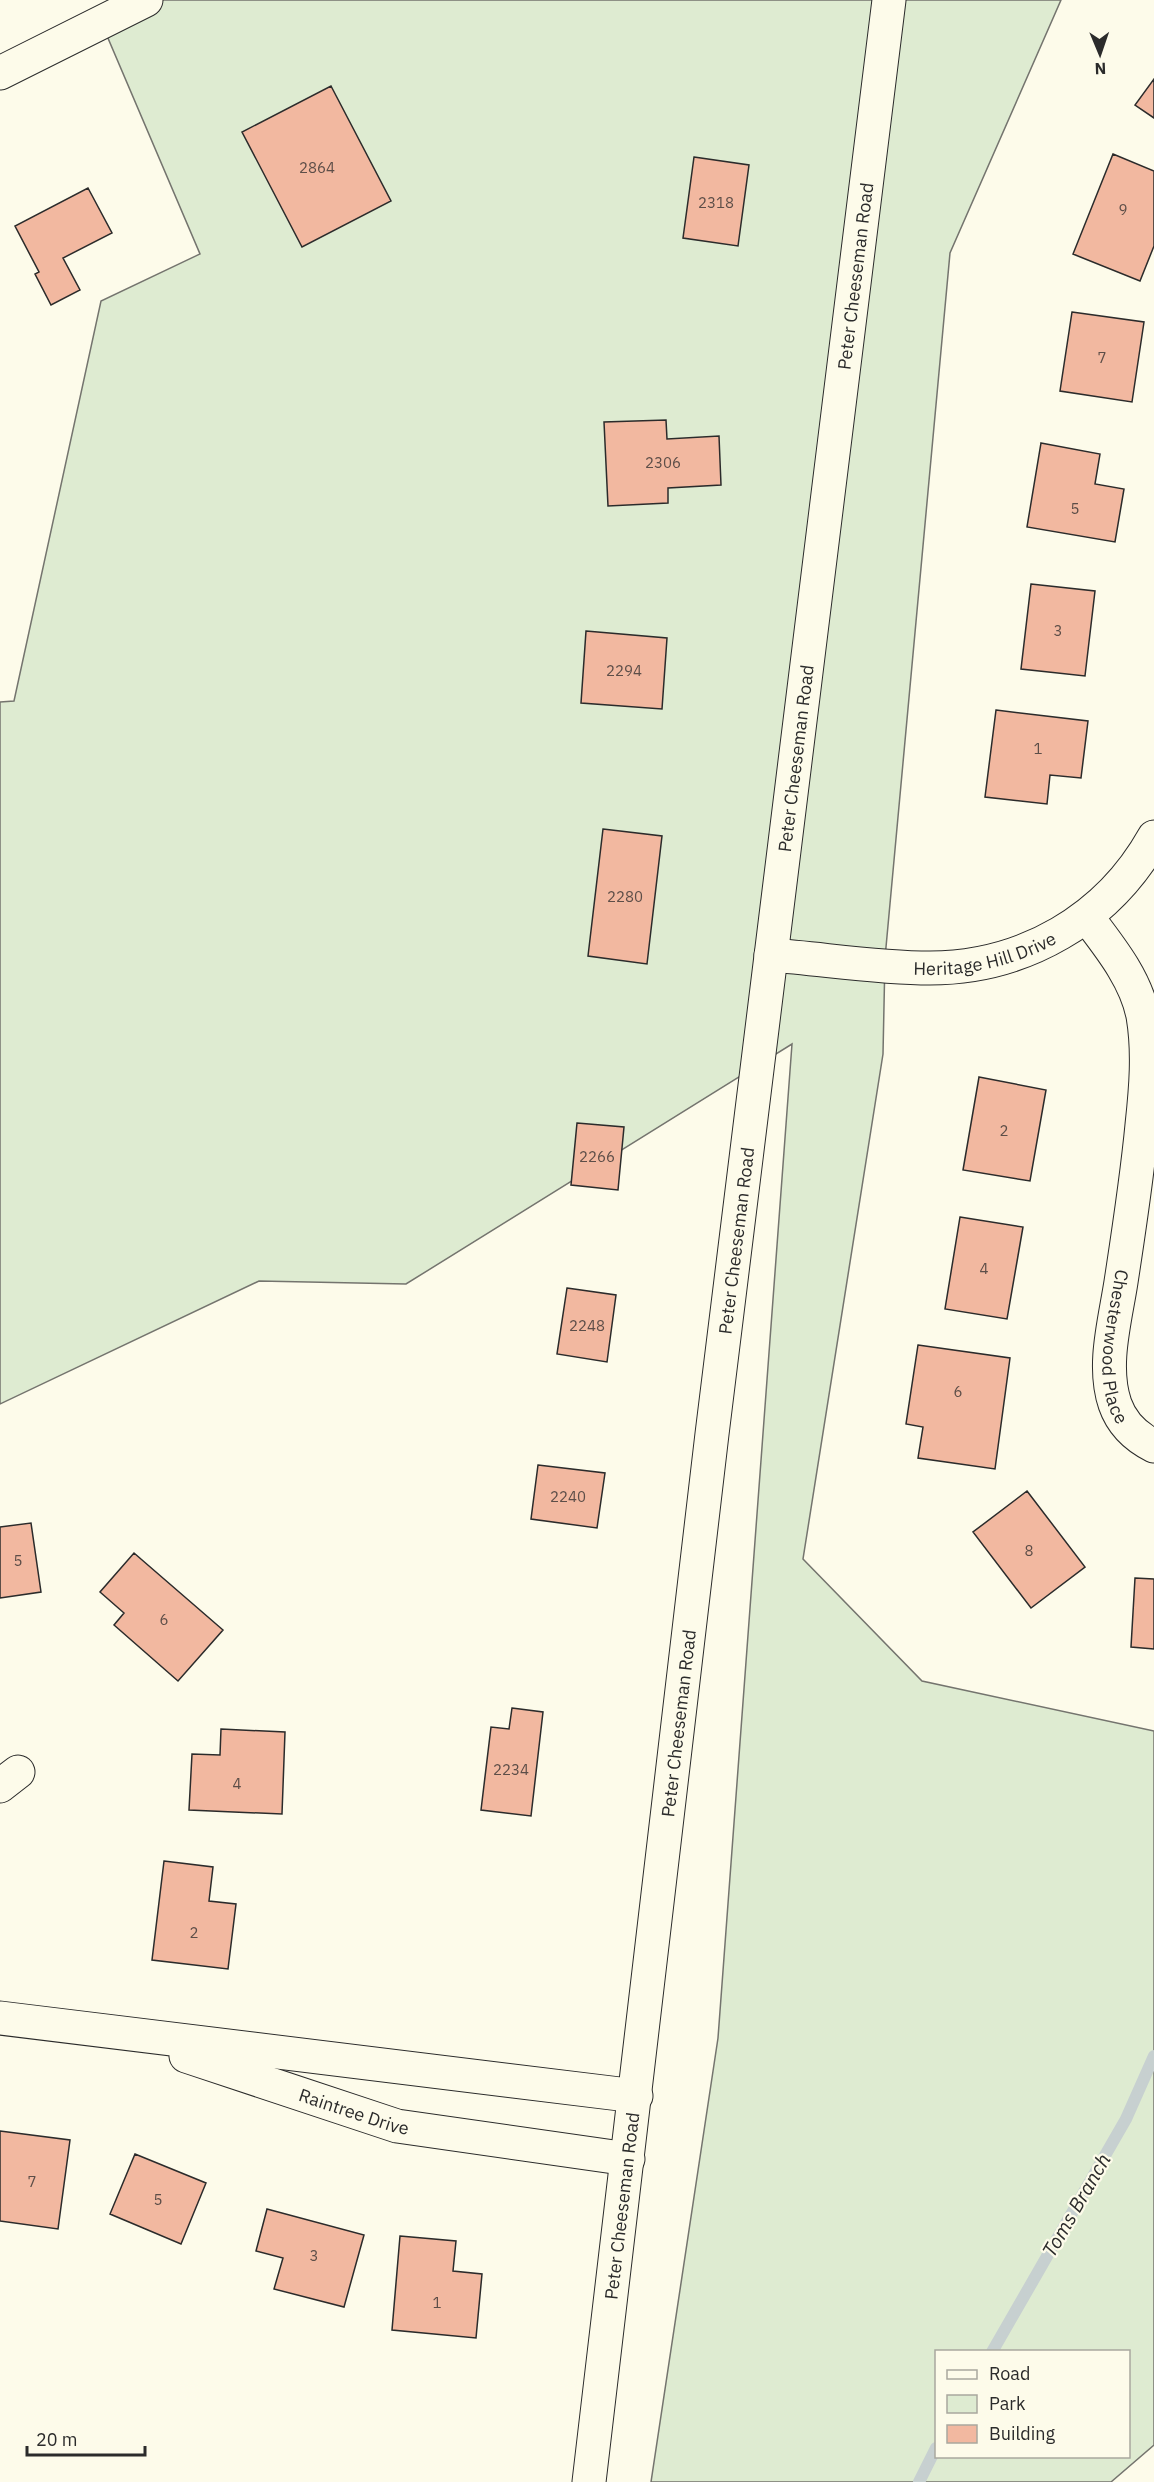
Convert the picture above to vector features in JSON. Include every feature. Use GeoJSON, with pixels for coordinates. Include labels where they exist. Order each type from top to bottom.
{"type":"FeatureCollection","features":[{"type":"Feature","properties":{"kind":"street"},"geometry":{"type":"LineString","coordinates":[[0,73],[146,0]]}},
{"type":"Feature","properties":{"kind":"street","name":"Peter Cheeseman Road"},"geometry":{"type":"LineString","coordinates":[[589,2482],[636,2096],[713,1422],[889,0]]}},
{"type":"Feature","properties":{"kind":"street","name":"Heritage Hill Drive"},"geometry":{"type":"LineString","coordinates":[[771,955],[908,967],[960,966],[988,962],[1037,946],[1063,934],[1087,917],[1125,880],[1154,837]]}},
{"type":"Feature","properties":{"kind":"street","name":"Chesterwood Place"},"geometry":{"type":"LineString","coordinates":[[1087,917],[1111,947],[1136,994],[1146,1035],[1142,1233],[1112,1341],[1111,1383],[1115,1404],[1124,1422],[1137,1437],[1154,1446]]}},
{"type":"Feature","properties":{"kind":"street","name":"Raintree Drive"},"geometry":{"type":"LineString","coordinates":[[0,2018],[636,2096]]}},
{"type":"Feature","properties":{"kind":"street","name":"Raintree Drive"},"geometry":{"type":"LineString","coordinates":[[89,2029],[218,2066],[272,2086],[397,2126],[628,2159]]}},
{"type":"Feature","properties":{"kind":"green space"},"geometry":{"type":"Polygon","coordinates":[[[116,0],[1061,0],[950,253],[885,958],[883,1054],[803,1559],[922,1681],[1154,1731],[1154,2445],[1111,2482],[651,2482],[718,2038],[792,1044],[406,1284],[259,1281],[0,1404],[0,702],[14,701],[101,301],[200,254],[96,10],[116,0]]]}},
{"type":"Feature","properties":{"kind":"building"},"geometry":{"type":"Polygon","coordinates":[[[1154,79],[1154,118],[1135,105],[1154,79]]]}},
{"type":"Feature","properties":{"kind":"building"},"geometry":{"type":"Polygon","coordinates":[[[331,86],[391,201],[302,247],[242,132],[331,86]]]}},
{"type":"Feature","properties":{"kind":"building"},"geometry":{"type":"Polygon","coordinates":[[[1113,154],[1154,171],[1154,246],[1140,281],[1073,254],[1113,154]]]}},
{"type":"Feature","properties":{"kind":"building"},"geometry":{"type":"Polygon","coordinates":[[[694,157],[749,165],[738,246],[683,238],[694,157]]]}},
{"type":"Feature","properties":{"kind":"building"},"geometry":{"type":"Polygon","coordinates":[[[88,188],[112,233],[63,258],[80,290],[51,305],[35,274],[39,272],[15,226],[88,188]]]}},
{"type":"Feature","properties":{"kind":"building"},"geometry":{"type":"Polygon","coordinates":[[[1072,312],[1144,322],[1132,402],[1060,391],[1072,312]]]}},
{"type":"Feature","properties":{"kind":"building"},"geometry":{"type":"Polygon","coordinates":[[[666,420],[667,439],[719,436],[721,485],[668,488],[668,503],[608,506],[604,422],[666,420]]]}},
{"type":"Feature","properties":{"kind":"building"},"geometry":{"type":"Polygon","coordinates":[[[1041,443],[1100,454],[1095,484],[1124,489],[1115,542],[1027,527],[1041,443]]]}},
{"type":"Feature","properties":{"kind":"building"},"geometry":{"type":"Polygon","coordinates":[[[1031,584],[1095,591],[1085,676],[1021,669],[1031,584]]]}},
{"type":"Feature","properties":{"kind":"building"},"geometry":{"type":"Polygon","coordinates":[[[586,631],[667,638],[662,709],[581,703],[586,631]]]}},
{"type":"Feature","properties":{"kind":"building"},"geometry":{"type":"Polygon","coordinates":[[[996,710],[1088,721],[1081,778],[1050,775],[1047,804],[985,797],[996,710]]]}},
{"type":"Feature","properties":{"kind":"building"},"geometry":{"type":"Polygon","coordinates":[[[603,829],[662,836],[647,964],[588,956],[603,829]]]}},
{"type":"Feature","properties":{"kind":"building"},"geometry":{"type":"Polygon","coordinates":[[[979,1077],[1046,1090],[1030,1181],[963,1170],[979,1077]]]}},
{"type":"Feature","properties":{"kind":"building"},"geometry":{"type":"Polygon","coordinates":[[[577,1123],[624,1127],[618,1190],[571,1185],[577,1123]]]}},
{"type":"Feature","properties":{"kind":"building"},"geometry":{"type":"Polygon","coordinates":[[[960,1217],[1023,1227],[1007,1319],[945,1309],[960,1217]]]}},
{"type":"Feature","properties":{"kind":"building"},"geometry":{"type":"Polygon","coordinates":[[[567,1288],[616,1295],[607,1362],[557,1354],[567,1288]]]}},
{"type":"Feature","properties":{"kind":"building"},"geometry":{"type":"Polygon","coordinates":[[[918,1345],[1010,1358],[995,1469],[918,1458],[923,1427],[906,1424],[918,1345]]]}},
{"type":"Feature","properties":{"kind":"building"},"geometry":{"type":"Polygon","coordinates":[[[538,1465],[605,1473],[597,1528],[531,1519],[538,1465]]]}},
{"type":"Feature","properties":{"kind":"building"},"geometry":{"type":"Polygon","coordinates":[[[1027,1491],[1085,1567],[1031,1608],[973,1532],[1027,1491]]]}},
{"type":"Feature","properties":{"kind":"building"},"geometry":{"type":"Polygon","coordinates":[[[31,1523],[41,1592],[0,1598],[0,1527],[31,1523]]]}},
{"type":"Feature","properties":{"kind":"building"},"geometry":{"type":"Polygon","coordinates":[[[134,1553],[223,1630],[178,1681],[114,1625],[124,1613],[100,1592],[134,1553]]]}},
{"type":"Feature","properties":{"kind":"building"},"geometry":{"type":"Polygon","coordinates":[[[1135,1578],[1154,1579],[1154,1649],[1131,1647],[1135,1578]]]}},
{"type":"Feature","properties":{"kind":"building"},"geometry":{"type":"Polygon","coordinates":[[[512,1708],[543,1712],[531,1816],[481,1810],[491,1727],[509,1729],[512,1708]]]}},
{"type":"Feature","properties":{"kind":"building"},"geometry":{"type":"Polygon","coordinates":[[[221,1729],[285,1732],[282,1814],[189,1810],[192,1754],[220,1755],[221,1729]]]}},
{"type":"Feature","properties":{"kind":"building"},"geometry":{"type":"Polygon","coordinates":[[[164,1861],[213,1867],[209,1901],[236,1904],[228,1969],[152,1960],[164,1861]]]}},
{"type":"Feature","properties":{"kind":"building"},"geometry":{"type":"Polygon","coordinates":[[[0,2131],[70,2140],[58,2229],[0,2221],[0,2131]]]}},
{"type":"Feature","properties":{"kind":"building"},"geometry":{"type":"Polygon","coordinates":[[[135,2154],[206,2183],[181,2244],[110,2214],[135,2154]]]}},
{"type":"Feature","properties":{"kind":"building"},"geometry":{"type":"Polygon","coordinates":[[[267,2209],[364,2235],[344,2307],[274,2289],[283,2258],[256,2251],[267,2209]]]}},
{"type":"Feature","properties":{"kind":"building"},"geometry":{"type":"Polygon","coordinates":[[[400,2236],[456,2241],[453,2271],[482,2274],[476,2338],[392,2330],[400,2236]]]}},
{"type":"Feature","properties":{"kind":"waterway","name":"Toms Branch"},"geometry":{"type":"LineString","coordinates":[[993,2350],[1126,2119],[1154,2056]]}},
{"type":"Feature","properties":{"kind":"waterway","name":"Toms Branch"},"geometry":{"type":"LineString","coordinates":[[919,2482],[935,2450]]}}]}
